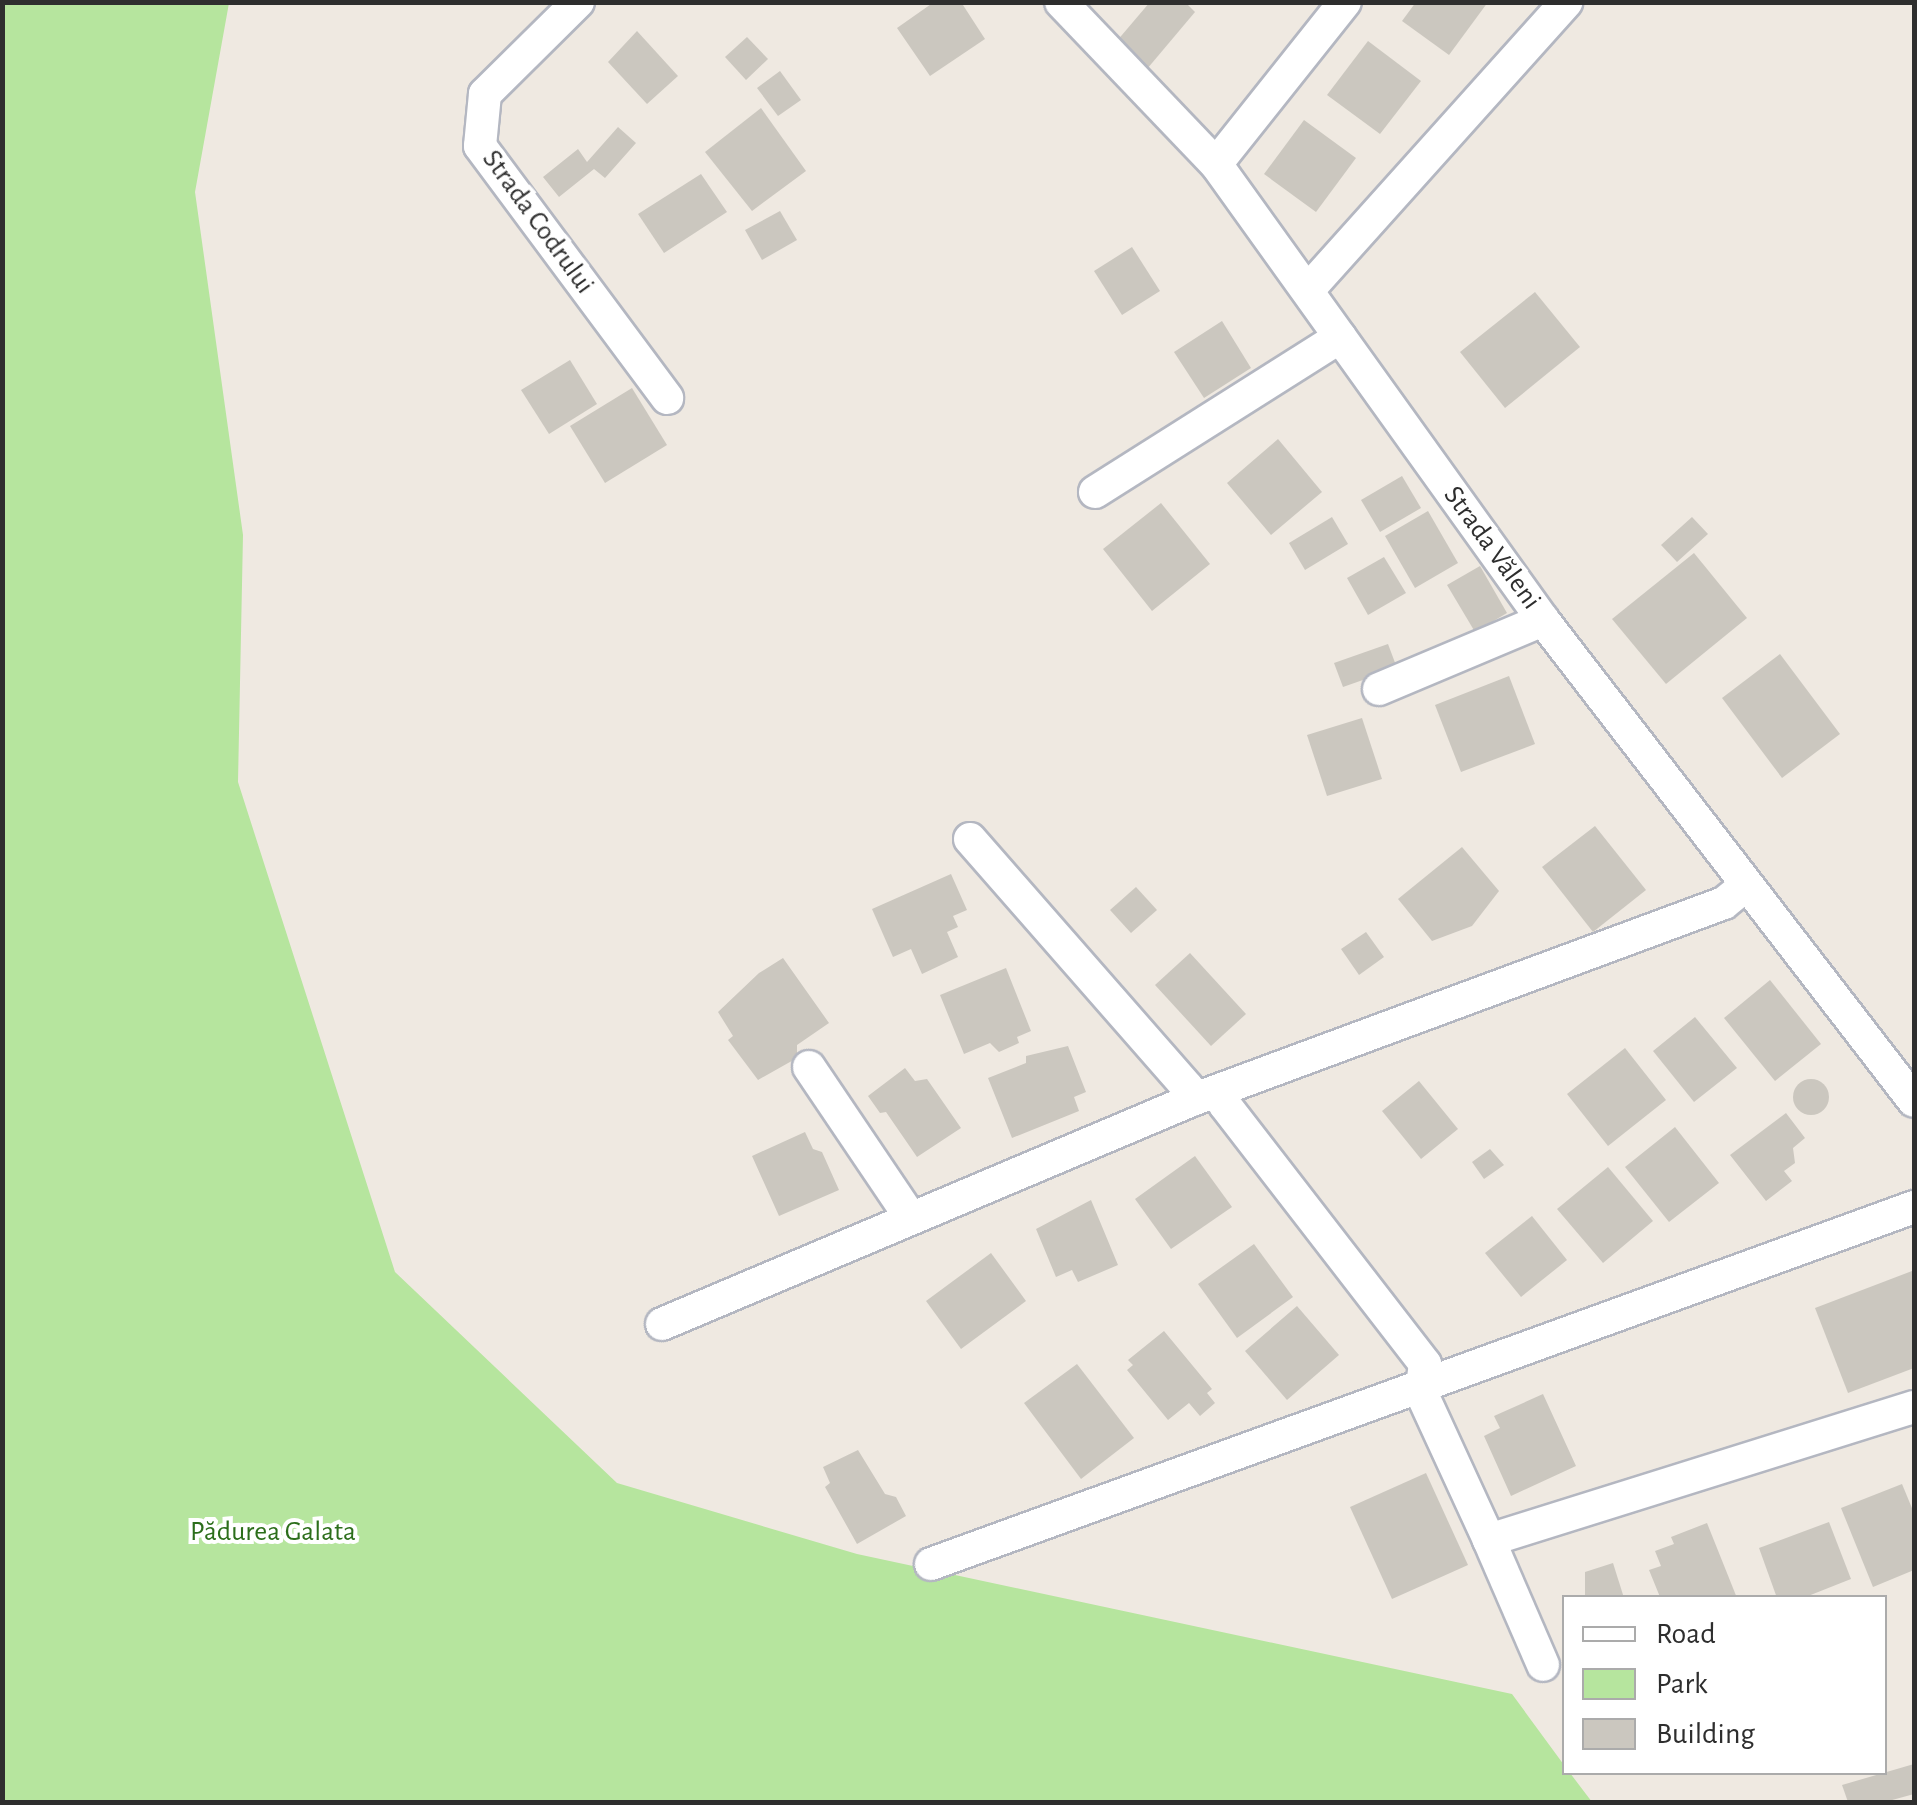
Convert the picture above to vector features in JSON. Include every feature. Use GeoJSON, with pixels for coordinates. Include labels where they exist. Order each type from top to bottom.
{"type":"FeatureCollection","features":[{"type":"Feature","properties":{"kind":"street","name":"Strada Codrului"},"geometry":{"type":"LineString","coordinates":[[578,2],[485,94],[480,146],[667,398]]}},
{"type":"Feature","properties":{"kind":"street","name":"Strada Văleni"},"geometry":{"type":"LineString","coordinates":[[1061,2],[1216,164],[1543,620],[1914,1101]]}},
{"type":"Feature","properties":{"kind":"street"},"geometry":{"type":"LineString","coordinates":[[1216,164],[1345,2]]}},
{"type":"Feature","properties":{"kind":"street"},"geometry":{"type":"LineString","coordinates":[[1308,290],[1566,2]]}},
{"type":"Feature","properties":{"kind":"street"},"geometry":{"type":"LineString","coordinates":[[1095,492],[1340,337]]}},
{"type":"Feature","properties":{"kind":"street"},"geometry":{"type":"LineString","coordinates":[[1379,689],[1543,620]]}},
{"type":"Feature","properties":{"kind":"street"},"geometry":{"type":"LineString","coordinates":[[970,839],[1187,1087],[1225,1105],[1425,1364],[1422,1392],[1543,1665]]}},
{"type":"Feature","properties":{"kind":"street"},"geometry":{"type":"LineString","coordinates":[[662,1324],[1206,1095],[1724,903],[1746,886]]}},
{"type":"Feature","properties":{"kind":"street"},"geometry":{"type":"LineString","coordinates":[[808,1067],[911,1218]]}},
{"type":"Feature","properties":{"kind":"street"},"geometry":{"type":"LineString","coordinates":[[931,1564],[1914,1207]]}},
{"type":"Feature","properties":{"kind":"street"},"geometry":{"type":"LineString","coordinates":[[1489,1540],[1914,1407]]}},
{"type":"Feature","properties":{"kind":"green space","name":"Pădurea Galata"},"geometry":{"type":"Polygon","coordinates":[[[3,3],[229,3],[195,192],[243,535],[238,782],[395,1272],[617,1483],[857,1554],[1512,1694],[1562,1762],[1562,1775],[1572,1775],[1592,1802],[3,1802],[3,3]]]}},
{"type":"Feature","properties":{"kind":"building"},"geometry":{"type":"Polygon","coordinates":[[[934,2],[961,2],[985,39],[930,76],[897,28],[934,2]]]}},
{"type":"Feature","properties":{"kind":"building"},"geometry":{"type":"Polygon","coordinates":[[[1150,2],[1185,2],[1195,12],[1147,69],[1116,42],[1150,2]]]}},
{"type":"Feature","properties":{"kind":"building"},"geometry":{"type":"Polygon","coordinates":[[[1416,2],[1488,2],[1449,55],[1402,21],[1416,2]]]}},
{"type":"Feature","properties":{"kind":"building"},"geometry":{"type":"Polygon","coordinates":[[[637,31],[678,76],[647,104],[608,62],[637,31]]]}},
{"type":"Feature","properties":{"kind":"building"},"geometry":{"type":"Polygon","coordinates":[[[747,37],[768,59],[746,80],[725,57],[747,37]]]}},
{"type":"Feature","properties":{"kind":"building"},"geometry":{"type":"Polygon","coordinates":[[[1368,41],[1421,81],[1380,134],[1327,95],[1368,41]]]}},
{"type":"Feature","properties":{"kind":"building"},"geometry":{"type":"Polygon","coordinates":[[[780,71],[801,100],[778,116],[757,88],[780,71]]]}},
{"type":"Feature","properties":{"kind":"building"},"geometry":{"type":"Polygon","coordinates":[[[761,108],[806,171],[752,211],[705,152],[761,108]]]}},
{"type":"Feature","properties":{"kind":"building"},"geometry":{"type":"Polygon","coordinates":[[[1304,120],[1356,158],[1316,212],[1264,174],[1304,120]]]}},
{"type":"Feature","properties":{"kind":"building"},"geometry":{"type":"Polygon","coordinates":[[[618,127],[636,143],[605,178],[594,169],[559,197],[543,177],[578,149],[587,162],[618,127]]]}},
{"type":"Feature","properties":{"kind":"building"},"geometry":{"type":"Polygon","coordinates":[[[701,174],[727,212],[664,253],[638,214],[701,174]]]}},
{"type":"Feature","properties":{"kind":"building"},"geometry":{"type":"Polygon","coordinates":[[[780,211],[797,240],[762,260],[745,230],[780,211]]]}},
{"type":"Feature","properties":{"kind":"building"},"geometry":{"type":"Polygon","coordinates":[[[1132,247],[1160,291],[1122,315],[1094,271],[1132,247]]]}},
{"type":"Feature","properties":{"kind":"building"},"geometry":{"type":"Polygon","coordinates":[[[1535,292],[1580,347],[1505,408],[1460,352],[1535,292]]]}},
{"type":"Feature","properties":{"kind":"building"},"geometry":{"type":"Polygon","coordinates":[[[1222,321],[1251,368],[1204,398],[1174,352],[1222,321]]]}},
{"type":"Feature","properties":{"kind":"building"},"geometry":{"type":"Polygon","coordinates":[[[570,360],[597,404],[549,434],[521,390],[570,360]]]}},
{"type":"Feature","properties":{"kind":"building"},"geometry":{"type":"Polygon","coordinates":[[[632,388],[667,445],[605,483],[570,426],[632,388]]]}},
{"type":"Feature","properties":{"kind":"building"},"geometry":{"type":"Polygon","coordinates":[[[1278,439],[1322,492],[1271,535],[1227,483],[1278,439]]]}},
{"type":"Feature","properties":{"kind":"building"},"geometry":{"type":"Polygon","coordinates":[[[1402,476],[1421,508],[1380,532],[1361,500],[1402,476]]]}},
{"type":"Feature","properties":{"kind":"building"},"geometry":{"type":"Polygon","coordinates":[[[1161,503],[1210,564],[1152,611],[1103,549],[1161,503]]]}},
{"type":"Feature","properties":{"kind":"building"},"geometry":{"type":"Polygon","coordinates":[[[1428,511],[1458,563],[1415,588],[1385,536],[1428,511]]]}},
{"type":"Feature","properties":{"kind":"building"},"geometry":{"type":"Polygon","coordinates":[[[1332,517],[1348,544],[1305,570],[1289,543],[1332,517]]]}},
{"type":"Feature","properties":{"kind":"building"},"geometry":{"type":"Polygon","coordinates":[[[1692,517],[1708,534],[1677,562],[1661,545],[1692,517]]]}},
{"type":"Feature","properties":{"kind":"building"},"geometry":{"type":"Polygon","coordinates":[[[1694,553],[1747,618],[1666,684],[1612,619],[1694,553]]]}},
{"type":"Feature","properties":{"kind":"building"},"geometry":{"type":"Polygon","coordinates":[[[1384,557],[1406,593],[1368,615],[1347,578],[1384,557]]]}},
{"type":"Feature","properties":{"kind":"building"},"geometry":{"type":"Polygon","coordinates":[[[1480,566],[1507,613],[1475,632],[1447,585],[1480,566]]]}},
{"type":"Feature","properties":{"kind":"building"},"geometry":{"type":"Polygon","coordinates":[[[1388,644],[1397,668],[1343,687],[1334,663],[1388,644]]]}},
{"type":"Feature","properties":{"kind":"building"},"geometry":{"type":"Polygon","coordinates":[[[1780,654],[1840,734],[1782,778],[1722,698],[1780,654]]]}},
{"type":"Feature","properties":{"kind":"building"},"geometry":{"type":"Polygon","coordinates":[[[1509,676],[1535,744],[1461,772],[1435,705],[1509,676]]]}},
{"type":"Feature","properties":{"kind":"building"},"geometry":{"type":"Polygon","coordinates":[[[1362,718],[1382,779],[1327,796],[1307,735],[1362,718]]]}},
{"type":"Feature","properties":{"kind":"building"},"geometry":{"type":"Polygon","coordinates":[[[1595,826],[1646,890],[1593,932],[1542,867],[1595,826]]]}},
{"type":"Feature","properties":{"kind":"building"},"geometry":{"type":"Polygon","coordinates":[[[1462,847],[1499,891],[1472,926],[1432,941],[1398,899],[1462,847]]]}},
{"type":"Feature","properties":{"kind":"building"},"geometry":{"type":"Polygon","coordinates":[[[951,874],[967,910],[953,916],[958,927],[947,932],[958,957],[922,974],[911,949],[893,957],[872,909],[951,874]]]}},
{"type":"Feature","properties":{"kind":"building"},"geometry":{"type":"Polygon","coordinates":[[[1136,887],[1157,910],[1131,933],[1110,910],[1136,887]]]}},
{"type":"Feature","properties":{"kind":"building"},"geometry":{"type":"Polygon","coordinates":[[[1366,932],[1384,957],[1359,975],[1341,949],[1366,932]]]}},
{"type":"Feature","properties":{"kind":"building"},"geometry":{"type":"Polygon","coordinates":[[[1190,953],[1246,1014],[1211,1046],[1155,985],[1190,953]]]}},
{"type":"Feature","properties":{"kind":"building"},"geometry":{"type":"Polygon","coordinates":[[[783,958],[829,1023],[797,1045],[797,1058],[758,1080],[728,1040],[733,1036],[718,1012],[759,973],[783,958]]]}},
{"type":"Feature","properties":{"kind":"building"},"geometry":{"type":"Polygon","coordinates":[[[1006,968],[1031,1031],[1017,1037],[1019,1043],[999,1052],[990,1043],[964,1054],[940,995],[1006,968]]]}},
{"type":"Feature","properties":{"kind":"building"},"geometry":{"type":"Polygon","coordinates":[[[1770,980],[1821,1044],[1775,1081],[1724,1018],[1770,980]]]}},
{"type":"Feature","properties":{"kind":"building"},"geometry":{"type":"Polygon","coordinates":[[[1695,1017],[1737,1068],[1694,1102],[1653,1051],[1695,1017]]]}},
{"type":"Feature","properties":{"kind":"building"},"geometry":{"type":"Polygon","coordinates":[[[1068,1046],[1086,1092],[1074,1097],[1079,1111],[1012,1138],[988,1078],[1026,1063],[1026,1056],[1068,1046]]]}},
{"type":"Feature","properties":{"kind":"building"},"geometry":{"type":"Polygon","coordinates":[[[1625,1048],[1666,1100],[1608,1146],[1567,1094],[1625,1048]]]}},
{"type":"Feature","properties":{"kind":"building"},"geometry":{"type":"Polygon","coordinates":[[[905,1068],[915,1081],[927,1079],[961,1128],[917,1157],[886,1112],[880,1113],[868,1096],[905,1068]]]}},
{"type":"Feature","properties":{"kind":"building"},"geometry":{"type":"Polygon","coordinates":[[[1811,1079],[1824,1084],[1829,1097],[1824,1110],[1811,1115],[1798,1110],[1793,1097],[1798,1084],[1811,1079]]]}},
{"type":"Feature","properties":{"kind":"building"},"geometry":{"type":"Polygon","coordinates":[[[1419,1081],[1458,1129],[1421,1159],[1382,1111],[1419,1081]]]}},
{"type":"Feature","properties":{"kind":"building"},"geometry":{"type":"Polygon","coordinates":[[[1786,1113],[1805,1138],[1793,1148],[1795,1163],[1784,1171],[1792,1181],[1766,1201],[1730,1155],[1786,1113]]]}},
{"type":"Feature","properties":{"kind":"building"},"geometry":{"type":"Polygon","coordinates":[[[1675,1127],[1719,1183],[1669,1222],[1625,1167],[1675,1127]]]}},
{"type":"Feature","properties":{"kind":"building"},"geometry":{"type":"Polygon","coordinates":[[[805,1132],[813,1149],[822,1152],[839,1190],[779,1216],[752,1156],[805,1132]]]}},
{"type":"Feature","properties":{"kind":"building"},"geometry":{"type":"Polygon","coordinates":[[[1490,1149],[1504,1165],[1484,1179],[1472,1162],[1490,1149]]]}},
{"type":"Feature","properties":{"kind":"building"},"geometry":{"type":"Polygon","coordinates":[[[1195,1156],[1232,1207],[1171,1249],[1135,1199],[1195,1156]]]}},
{"type":"Feature","properties":{"kind":"building"},"geometry":{"type":"Polygon","coordinates":[[[1608,1167],[1653,1221],[1603,1263],[1557,1209],[1608,1167]]]}},
{"type":"Feature","properties":{"kind":"building"},"geometry":{"type":"Polygon","coordinates":[[[1091,1200],[1118,1265],[1078,1282],[1072,1270],[1056,1277],[1036,1229],[1091,1200]]]}},
{"type":"Feature","properties":{"kind":"building"},"geometry":{"type":"Polygon","coordinates":[[[1532,1216],[1567,1260],[1521,1297],[1485,1253],[1532,1216]]]}},
{"type":"Feature","properties":{"kind":"building"},"geometry":{"type":"Polygon","coordinates":[[[1254,1244],[1293,1297],[1237,1338],[1198,1284],[1254,1244]]]}},
{"type":"Feature","properties":{"kind":"building"},"geometry":{"type":"Polygon","coordinates":[[[991,1253],[1026,1301],[961,1349],[926,1301],[991,1253]]]}},
{"type":"Feature","properties":{"kind":"building"},"geometry":{"type":"Polygon","coordinates":[[[1912,1271],[1914,1368],[1848,1393],[1815,1308],[1912,1271]]]}},
{"type":"Feature","properties":{"kind":"building"},"geometry":{"type":"Polygon","coordinates":[[[1297,1306],[1339,1355],[1287,1400],[1245,1351],[1297,1306]]]}},
{"type":"Feature","properties":{"kind":"building"},"geometry":{"type":"Polygon","coordinates":[[[1164,1331],[1212,1389],[1207,1393],[1215,1403],[1200,1416],[1189,1403],[1168,1420],[1127,1370],[1133,1365],[1128,1360],[1164,1331]]]}},
{"type":"Feature","properties":{"kind":"building"},"geometry":{"type":"Polygon","coordinates":[[[1077,1364],[1134,1438],[1081,1479],[1024,1403],[1077,1364]]]}},
{"type":"Feature","properties":{"kind":"building"},"geometry":{"type":"Polygon","coordinates":[[[1543,1394],[1576,1466],[1511,1496],[1484,1436],[1500,1428],[1494,1416],[1543,1394]]]}},
{"type":"Feature","properties":{"kind":"building"},"geometry":{"type":"Polygon","coordinates":[[[858,1450],[885,1494],[896,1497],[906,1516],[857,1544],[825,1487],[830,1483],[823,1467],[858,1450]]]}},
{"type":"Feature","properties":{"kind":"building"},"geometry":{"type":"Polygon","coordinates":[[[1426,1473],[1468,1565],[1392,1599],[1350,1507],[1426,1473]]]}},
{"type":"Feature","properties":{"kind":"building"},"geometry":{"type":"Polygon","coordinates":[[[1902,1484],[1914,1513],[1914,1570],[1873,1587],[1841,1508],[1902,1484]]]}},
{"type":"Feature","properties":{"kind":"building"},"geometry":{"type":"Polygon","coordinates":[[[1829,1522],[1851,1579],[1811,1595],[1776,1595],[1759,1548],[1829,1522]]]}},
{"type":"Feature","properties":{"kind":"building"},"geometry":{"type":"Polygon","coordinates":[[[1707,1523],[1736,1595],[1659,1595],[1649,1570],[1661,1566],[1655,1551],[1674,1544],[1671,1537],[1707,1523]]]}},
{"type":"Feature","properties":{"kind":"building"},"geometry":{"type":"Polygon","coordinates":[[[1613,1563],[1623,1595],[1585,1595],[1585,1572],[1613,1563]]]}},
{"type":"Feature","properties":{"kind":"building"},"geometry":{"type":"Polygon","coordinates":[[[1914,1764],[1914,1794],[1885,1802],[1848,1802],[1842,1785],[1914,1764]]]}}]}
